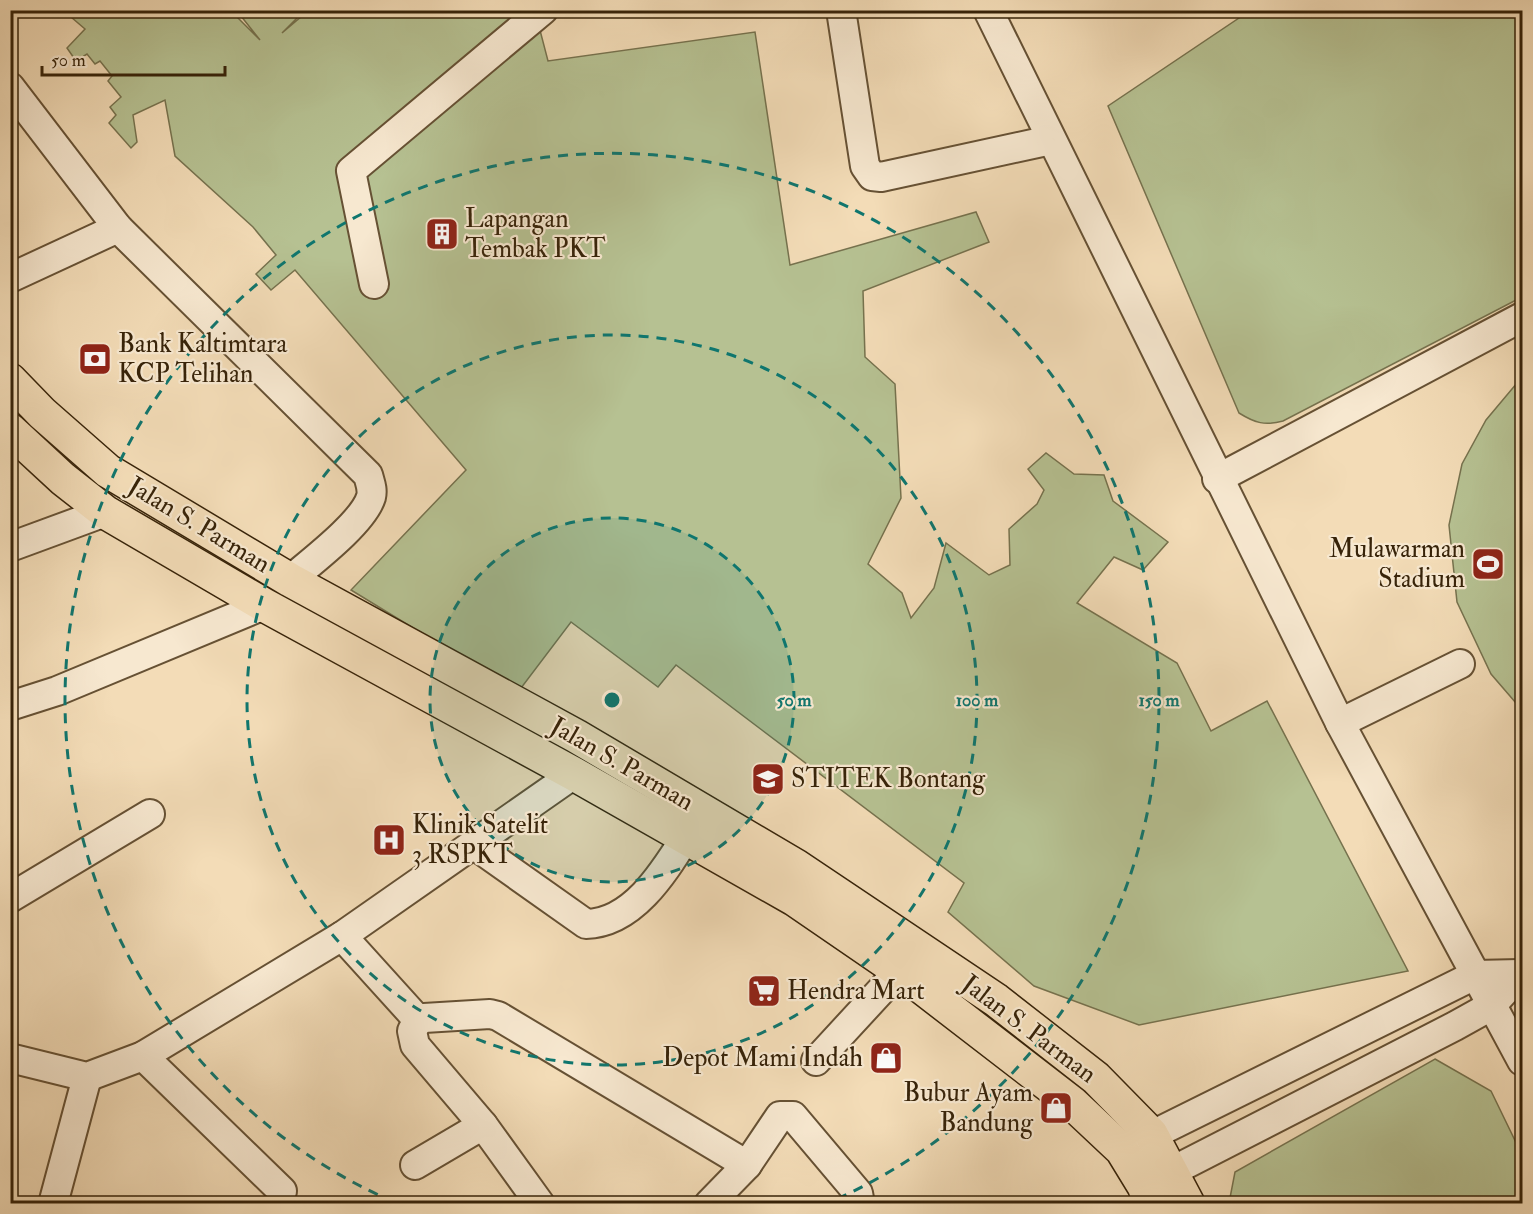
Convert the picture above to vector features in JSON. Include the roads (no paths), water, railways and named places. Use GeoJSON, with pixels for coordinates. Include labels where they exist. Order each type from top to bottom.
{"type":"FeatureCollection","features":[{"type":"Feature","properties":{"kind":"main road","name":"Jalan S. Parman"},"geometry":{"type":"LineString","coordinates":[[10,380],[42,413],[108,471],[290,580],[576,736],[796,866],[996,1000],[1096,1078],[1151,1134],[1188,1203]]}},
{"type":"Feature","properties":{"kind":"main road","name":"Jalan S. Parman"},"geometry":{"type":"LineString","coordinates":[[10,430],[105,512],[264,605],[574,774],[794,899],[899,971],[1021,1061],[1072,1103],[1122,1150],[1148,1195]]}},
{"type":"Feature","properties":{"kind":"street"},"geometry":{"type":"LineString","coordinates":[[374,285],[351,171],[543,10]]}},
{"type":"Feature","properties":{"kind":"street"},"geometry":{"type":"LineString","coordinates":[[841,10],[865,166],[872,176],[881,177],[1051,140]]}},
{"type":"Feature","properties":{"kind":"street"},"geometry":{"type":"LineString","coordinates":[[988,10],[1217,478],[1340,723],[1522,1061]]}},
{"type":"Feature","properties":{"kind":"street"},"geometry":{"type":"LineString","coordinates":[[10,87],[118,228],[368,475],[372,489],[366,509],[337,539],[290,580]]}},
{"type":"Feature","properties":{"kind":"street"},"geometry":{"type":"LineString","coordinates":[[10,278],[118,228]]}},
{"type":"Feature","properties":{"kind":"street"},"geometry":{"type":"LineString","coordinates":[[1217,478],[1522,317]]}},
{"type":"Feature","properties":{"kind":"street"},"geometry":{"type":"LineString","coordinates":[[10,547],[105,512]]}},
{"type":"Feature","properties":{"kind":"street"},"geometry":{"type":"LineString","coordinates":[[10,706],[57,691],[264,605]]}},
{"type":"Feature","properties":{"kind":"street"},"geometry":{"type":"LineString","coordinates":[[1340,723],[1460,664]]}},
{"type":"Feature","properties":{"kind":"street"},"geometry":{"type":"LineString","coordinates":[[10,1058],[87,1077],[143,1056],[342,936],[574,774]]}},
{"type":"Feature","properties":{"kind":"street"},"geometry":{"type":"LineString","coordinates":[[10,898],[150,814]]}},
{"type":"Feature","properties":{"kind":"street"},"geometry":{"type":"LineString","coordinates":[[473,844],[586,924],[596,924],[612,918],[642,896],[664,873],[686,837]]}},
{"type":"Feature","properties":{"kind":"street"},"geometry":{"type":"LineString","coordinates":[[342,936],[418,1020]]}},
{"type":"Feature","properties":{"kind":"street"},"geometry":{"type":"LineString","coordinates":[[816,1061],[899,971]]}},
{"type":"Feature","properties":{"kind":"street"},"geometry":{"type":"LineString","coordinates":[[1122,1150],[1475,975],[1521,973]]}},
{"type":"Feature","properties":{"kind":"street"},"geometry":{"type":"LineString","coordinates":[[1148,1195],[1172,1170],[1491,1005],[1521,973]]}},
{"type":"Feature","properties":{"kind":"street"},"geometry":{"type":"LineString","coordinates":[[540,1203],[483,1125],[415,1045],[412,1031],[418,1020],[490,1014],[498,1016],[747,1165]]}},
{"type":"Feature","properties":{"kind":"street"},"geometry":{"type":"LineString","coordinates":[[143,1056],[282,1191]]}},
{"type":"Feature","properties":{"kind":"street"},"geometry":{"type":"LineString","coordinates":[[53,1203],[87,1077]]}},
{"type":"Feature","properties":{"kind":"street"},"geometry":{"type":"LineString","coordinates":[[709,1203],[747,1165],[780,1116],[789,1114],[858,1192],[861,1203]]}},
{"type":"Feature","properties":{"kind":"street"},"geometry":{"type":"LineString","coordinates":[[415,1165],[483,1125]]}},
{"type":"Feature","properties":{"kind":"place","name":"Lapangan Tembak PKT"},"geometry":{"type":"Point","coordinates":[442,234]}},
{"type":"Feature","properties":{"kind":"place","name":"Bank Kaltimtara KCP Telihan"},"geometry":{"type":"Point","coordinates":[95,359]}},
{"type":"Feature","properties":{"kind":"place","name":"Mulawarman Stadium"},"geometry":{"type":"Point","coordinates":[1488,564]}},
{"type":"Feature","properties":{"kind":"place","name":"STITEK Bontang"},"geometry":{"type":"Point","coordinates":[768,779]}},
{"type":"Feature","properties":{"kind":"place","name":"Klinik Satelit 3 RSPKT"},"geometry":{"type":"Point","coordinates":[389,840]}},
{"type":"Feature","properties":{"kind":"place","name":"Hendra Mart"},"geometry":{"type":"Point","coordinates":[764,991]}},
{"type":"Feature","properties":{"kind":"place","name":"Depot Mami Indah"},"geometry":{"type":"Point","coordinates":[886,1058]}},
{"type":"Feature","properties":{"kind":"place","name":"Bubur Ayam Bandung"},"geometry":{"type":"Point","coordinates":[1056,1108]}}]}
